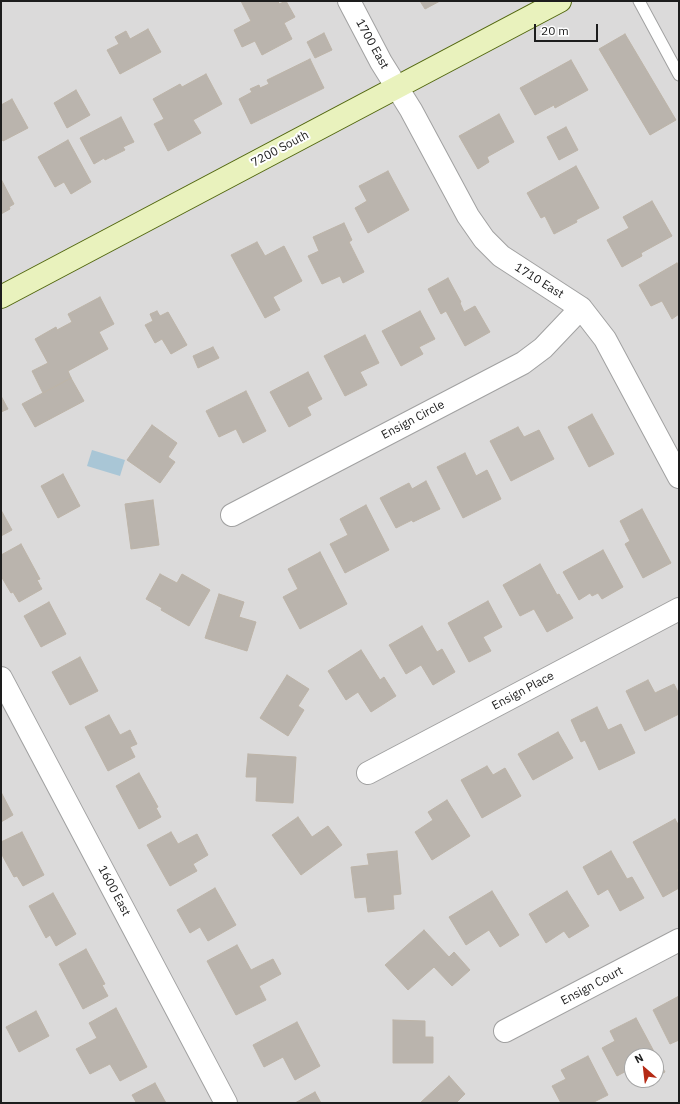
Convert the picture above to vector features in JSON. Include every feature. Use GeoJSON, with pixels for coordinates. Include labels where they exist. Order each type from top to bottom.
{"type":"FeatureCollection","features":[{"type":"Feature","properties":{"kind":"street","name":"1700 East"},"geometry":{"type":"LineString","coordinates":[[349,1],[396,87]]}},
{"type":"Feature","properties":{"kind":"street","name":"7200 South"},"geometry":{"type":"LineString","coordinates":[[1,297],[560,1]]}},
{"type":"Feature","properties":{"kind":"street","name":"1710 East"},"geometry":{"type":"LineString","coordinates":[[396,87],[411,110],[468,216],[484,239],[501,256],[581,308],[605,339],[679,477]]}},
{"type":"Feature","properties":{"kind":"street","name":"Ensign Circle"},"geometry":{"type":"LineString","coordinates":[[232,515],[523,363],[543,348],[581,308]]}},
{"type":"Feature","properties":{"kind":"street","name":"Ensign Place"},"geometry":{"type":"LineString","coordinates":[[368,773],[679,609]]}},
{"type":"Feature","properties":{"kind":"street","name":"1600 East"},"geometry":{"type":"LineString","coordinates":[[1,678],[226,1103]]}},
{"type":"Feature","properties":{"kind":"street","name":"Ensign Court"},"geometry":{"type":"LineString","coordinates":[[505,1031],[679,940]]}},
{"type":"Feature","properties":{"kind":"lane"},"geometry":{"type":"LineString","coordinates":[[639,1],[679,75]]}},
{"type":"Feature","properties":{"kind":"shaded area"},"geometry":{"type":"Polygon","coordinates":[[[1,1],[679,1],[679,1103],[1,1103],[1,1]]]}},
{"type":"Feature","properties":{"kind":"water"},"geometry":{"type":"Polygon","coordinates":[[[92,450],[125,460],[120,476],[87,466],[92,450]]]}},
{"type":"Feature","properties":{"kind":"building"},"geometry":{"type":"Polygon","coordinates":[[[241,1],[278,1],[279,4],[286,1],[295,17],[284,23],[292,39],[262,55],[255,41],[242,47],[234,30],[251,21],[241,1]]]}},
{"type":"Feature","properties":{"kind":"building"},"geometry":{"type":"Polygon","coordinates":[[[420,1],[440,1],[425,9],[420,1]]]}},
{"type":"Feature","properties":{"kind":"building"},"geometry":{"type":"Polygon","coordinates":[[[148,29],[161,52],[120,74],[107,50],[119,44],[115,37],[126,31],[130,39],[148,29]]]}},
{"type":"Feature","properties":{"kind":"building"},"geometry":{"type":"Polygon","coordinates":[[[324,33],[332,50],[315,58],[307,42],[324,33]]]}},
{"type":"Feature","properties":{"kind":"building"},"geometry":{"type":"Polygon","coordinates":[[[625,34],[676,120],[650,135],[599,49],[625,34]]]}},
{"type":"Feature","properties":{"kind":"building"},"geometry":{"type":"Polygon","coordinates":[[[310,59],[324,88],[251,124],[239,99],[252,92],[250,89],[259,85],[260,88],[269,84],[267,80],[310,59]]]}},
{"type":"Feature","properties":{"kind":"building"},"geometry":{"type":"Polygon","coordinates":[[[571,60],[588,90],[555,108],[554,105],[535,115],[520,88],[571,60]]]}},
{"type":"Feature","properties":{"kind":"building"},"geometry":{"type":"Polygon","coordinates":[[[206,74],[222,104],[193,120],[201,133],[168,151],[154,124],[164,119],[153,99],[180,84],[182,87],[206,74]]]}},
{"type":"Feature","properties":{"kind":"building"},"geometry":{"type":"Polygon","coordinates":[[[76,90],[90,115],[67,128],[54,103],[76,90]]]}},
{"type":"Feature","properties":{"kind":"building"},"geometry":{"type":"Polygon","coordinates":[[[12,99],[28,128],[3,141],[1,138],[1,105],[12,99]]]}},
{"type":"Feature","properties":{"kind":"building"},"geometry":{"type":"Polygon","coordinates":[[[499,114],[514,142],[487,157],[489,162],[478,169],[459,136],[499,114]]]}},
{"type":"Feature","properties":{"kind":"building"},"geometry":{"type":"Polygon","coordinates":[[[121,117],[134,142],[123,147],[125,150],[105,160],[104,158],[94,164],[80,138],[121,117]]]}},
{"type":"Feature","properties":{"kind":"building"},"geometry":{"type":"Polygon","coordinates":[[[566,127],[578,150],[559,160],[547,137],[566,127]]]}},
{"type":"Feature","properties":{"kind":"building"},"geometry":{"type":"Polygon","coordinates":[[[68,140],[91,182],[71,194],[64,182],[55,187],[38,157],[68,140]]]}},
{"type":"Feature","properties":{"kind":"building"},"geometry":{"type":"Polygon","coordinates":[[[576,166],[599,208],[554,234],[545,216],[541,218],[527,193],[576,166]]]}},
{"type":"Feature","properties":{"kind":"building"},"geometry":{"type":"Polygon","coordinates":[[[388,171],[409,210],[368,233],[355,208],[367,201],[359,186],[388,171]]]}},
{"type":"Feature","properties":{"kind":"building"},"geometry":{"type":"Polygon","coordinates":[[[1,179],[14,204],[9,207],[10,209],[1,214],[1,179]]]}},
{"type":"Feature","properties":{"kind":"building"},"geometry":{"type":"Polygon","coordinates":[[[652,201],[672,236],[641,253],[642,256],[622,267],[607,240],[629,228],[623,217],[652,201]]]}},
{"type":"Feature","properties":{"kind":"building"},"geometry":{"type":"Polygon","coordinates":[[[344,223],[352,240],[349,242],[364,272],[343,283],[340,276],[322,284],[308,256],[319,251],[313,237],[344,223]]]}},
{"type":"Feature","properties":{"kind":"building"},"geometry":{"type":"Polygon","coordinates":[[[257,242],[265,256],[284,246],[302,281],[273,297],[280,310],[265,318],[231,255],[257,242]]]}},
{"type":"Feature","properties":{"kind":"building"},"geometry":{"type":"Polygon","coordinates":[[[677,263],[679,267],[679,314],[672,319],[662,301],[651,306],[639,285],[677,263]]]}},
{"type":"Feature","properties":{"kind":"building"},"geometry":{"type":"Polygon","coordinates":[[[448,278],[461,302],[460,303],[464,312],[475,306],[490,332],[465,346],[446,311],[441,314],[428,289],[448,278]]]}},
{"type":"Feature","properties":{"kind":"building"},"geometry":{"type":"Polygon","coordinates":[[[100,297],[114,324],[99,332],[108,349],[68,371],[71,378],[43,393],[32,371],[48,363],[35,339],[56,327],[57,330],[72,322],[68,314],[100,297]]]}},
{"type":"Feature","properties":{"kind":"building"},"geometry":{"type":"Polygon","coordinates":[[[157,311],[160,316],[168,312],[187,345],[171,354],[162,339],[155,343],[145,325],[153,321],[150,314],[157,311]]]}},
{"type":"Feature","properties":{"kind":"building"},"geometry":{"type":"Polygon","coordinates":[[[420,311],[435,339],[419,347],[423,354],[401,366],[382,331],[420,311]]]}},
{"type":"Feature","properties":{"kind":"building"},"geometry":{"type":"Polygon","coordinates":[[[365,335],[379,363],[360,372],[367,385],[345,396],[324,356],[365,335]]]}},
{"type":"Feature","properties":{"kind":"building"},"geometry":{"type":"Polygon","coordinates":[[[213,347],[219,358],[198,368],[193,356],[213,347]]]}},
{"type":"Feature","properties":{"kind":"building"},"geometry":{"type":"Polygon","coordinates":[[[308,372],[322,399],[307,407],[311,415],[289,427],[270,392],[308,372]]]}},
{"type":"Feature","properties":{"kind":"building"},"geometry":{"type":"Polygon","coordinates":[[[71,378],[84,401],[35,427],[22,404],[71,378]]]}},
{"type":"Feature","properties":{"kind":"building"},"geometry":{"type":"Polygon","coordinates":[[[246,391],[266,431],[243,443],[236,429],[219,437],[206,411],[246,391]]]}},
{"type":"Feature","properties":{"kind":"building"},"geometry":{"type":"Polygon","coordinates":[[[1,396],[8,409],[1,412],[1,396]]]}},
{"type":"Feature","properties":{"kind":"building"},"geometry":{"type":"Polygon","coordinates":[[[592,414],[614,454],[589,467],[568,427],[592,414]]]}},
{"type":"Feature","properties":{"kind":"building"},"geometry":{"type":"Polygon","coordinates":[[[152,425],[177,443],[168,457],[175,462],[160,483],[127,460],[152,425]]]}},
{"type":"Feature","properties":{"kind":"building"},"geometry":{"type":"Polygon","coordinates":[[[518,427],[524,437],[539,430],[554,459],[511,481],[490,441],[518,427]]]}},
{"type":"Feature","properties":{"kind":"building"},"geometry":{"type":"Polygon","coordinates":[[[465,453],[476,476],[487,470],[501,499],[463,518],[437,467],[465,453]]]}},
{"type":"Feature","properties":{"kind":"building"},"geometry":{"type":"Polygon","coordinates":[[[63,474],[80,506],[58,518],[41,486],[63,474]]]}},
{"type":"Feature","properties":{"kind":"building"},"geometry":{"type":"Polygon","coordinates":[[[426,481],[440,509],[413,522],[412,520],[396,528],[380,498],[409,483],[412,489],[426,481]]]}},
{"type":"Feature","properties":{"kind":"building"},"geometry":{"type":"Polygon","coordinates":[[[153,500],[159,545],[131,549],[125,504],[153,500]]]}},
{"type":"Feature","properties":{"kind":"building"},"geometry":{"type":"Polygon","coordinates":[[[366,505],[389,550],[345,573],[330,544],[348,535],[340,519],[366,505]]]}},
{"type":"Feature","properties":{"kind":"building"},"geometry":{"type":"Polygon","coordinates":[[[642,509],[671,563],[643,578],[625,544],[630,541],[620,521],[642,509]]]}},
{"type":"Feature","properties":{"kind":"building"},"geometry":{"type":"Polygon","coordinates":[[[1,510],[12,530],[1,536],[1,510]]]}},
{"type":"Feature","properties":{"kind":"building"},"geometry":{"type":"Polygon","coordinates":[[[21,544],[40,579],[37,580],[42,589],[19,602],[13,592],[11,593],[1,576],[1,555],[21,544]]]}},
{"type":"Feature","properties":{"kind":"building"},"geometry":{"type":"Polygon","coordinates":[[[603,550],[623,587],[602,599],[598,593],[592,596],[590,593],[579,600],[563,572],[603,550]]]}},
{"type":"Feature","properties":{"kind":"building"},"geometry":{"type":"Polygon","coordinates":[[[320,552],[347,604],[300,629],[283,597],[298,589],[288,569],[320,552]]]}},
{"type":"Feature","properties":{"kind":"building"},"geometry":{"type":"Polygon","coordinates":[[[540,564],[557,595],[559,594],[573,618],[547,632],[534,609],[520,616],[503,585],[540,564]]]}},
{"type":"Feature","properties":{"kind":"building"},"geometry":{"type":"Polygon","coordinates":[[[160,574],[177,583],[182,574],[210,590],[189,626],[161,610],[162,608],[146,599],[160,574]]]}},
{"type":"Feature","properties":{"kind":"building"},"geometry":{"type":"Polygon","coordinates":[[[219,594],[244,602],[239,617],[256,622],[247,651],[205,638],[219,594]]]}},
{"type":"Feature","properties":{"kind":"building"},"geometry":{"type":"Polygon","coordinates":[[[488,601],[502,627],[483,637],[491,651],[469,662],[448,623],[488,601]]]}},
{"type":"Feature","properties":{"kind":"building"},"geometry":{"type":"Polygon","coordinates":[[[49,602],[66,634],[41,647],[24,616],[49,602]]]}},
{"type":"Feature","properties":{"kind":"building"},"geometry":{"type":"Polygon","coordinates":[[[422,626],[437,652],[442,649],[455,672],[433,685],[421,665],[406,674],[389,645],[422,626]]]}},
{"type":"Feature","properties":{"kind":"building"},"geometry":{"type":"Polygon","coordinates":[[[361,650],[380,680],[384,677],[396,696],[371,712],[358,692],[346,700],[328,671],[361,650]]]}},
{"type":"Feature","properties":{"kind":"building"},"geometry":{"type":"Polygon","coordinates":[[[80,657],[98,691],[70,705],[52,672],[80,657]]]}},
{"type":"Feature","properties":{"kind":"building"},"geometry":{"type":"Polygon","coordinates":[[[287,675],[309,689],[298,706],[304,710],[288,736],[260,718],[287,675]]]}},
{"type":"Feature","properties":{"kind":"building"},"geometry":{"type":"Polygon","coordinates":[[[648,680],[655,693],[674,684],[679,694],[679,714],[645,731],[626,691],[648,680]]]}},
{"type":"Feature","properties":{"kind":"building"},"geometry":{"type":"Polygon","coordinates":[[[597,707],[608,730],[621,724],[635,753],[599,770],[585,740],[581,742],[571,720],[597,707]]]}},
{"type":"Feature","properties":{"kind":"building"},"geometry":{"type":"Polygon","coordinates":[[[109,715],[120,735],[130,730],[137,744],[130,747],[135,757],[108,771],[85,727],[109,715]]]}},
{"type":"Feature","properties":{"kind":"building"},"geometry":{"type":"Polygon","coordinates":[[[558,732],[573,758],[533,780],[518,754],[558,732]]]}},
{"type":"Feature","properties":{"kind":"building"},"geometry":{"type":"Polygon","coordinates":[[[248,754],[296,757],[293,803],[256,801],[257,777],[246,777],[248,754]]]}},
{"type":"Feature","properties":{"kind":"building"},"geometry":{"type":"Polygon","coordinates":[[[487,766],[493,775],[505,768],[521,796],[482,818],[461,780],[487,766]]]}},
{"type":"Feature","properties":{"kind":"building"},"geometry":{"type":"Polygon","coordinates":[[[139,773],[158,807],[156,808],[161,817],[139,829],[116,786],[139,773]]]}},
{"type":"Feature","properties":{"kind":"building"},"geometry":{"type":"Polygon","coordinates":[[[1,792],[13,815],[1,822],[1,792]]]}},
{"type":"Feature","properties":{"kind":"building"},"geometry":{"type":"Polygon","coordinates":[[[447,800],[470,836],[432,860],[415,832],[433,820],[428,812],[447,800]]]}},
{"type":"Feature","properties":{"kind":"building"},"geometry":{"type":"Polygon","coordinates":[[[298,817],[312,837],[328,826],[342,845],[301,875],[272,835],[298,817]]]}},
{"type":"Feature","properties":{"kind":"building"},"geometry":{"type":"Polygon","coordinates":[[[675,819],[679,826],[679,869],[677,870],[679,874],[679,888],[663,897],[633,842],[675,819]]]}},
{"type":"Feature","properties":{"kind":"building"},"geometry":{"type":"Polygon","coordinates":[[[22,832],[44,875],[23,886],[17,876],[14,877],[1,853],[1,842],[22,832]]]}},
{"type":"Feature","properties":{"kind":"building"},"geometry":{"type":"Polygon","coordinates":[[[171,832],[178,844],[197,834],[208,855],[193,864],[197,871],[170,886],[147,845],[171,832]]]}},
{"type":"Feature","properties":{"kind":"building"},"geometry":{"type":"Polygon","coordinates":[[[397,851],[401,894],[393,895],[394,909],[368,912],[366,897],[355,898],[351,867],[369,865],[367,854],[397,851]]]}},
{"type":"Feature","properties":{"kind":"building"},"geometry":{"type":"Polygon","coordinates":[[[611,851],[627,879],[632,877],[644,898],[620,911],[608,889],[598,895],[583,867],[611,851]]]}},
{"type":"Feature","properties":{"kind":"building"},"geometry":{"type":"Polygon","coordinates":[[[215,888],[236,925],[208,941],[200,927],[190,933],[177,910],[215,888]]]}},
{"type":"Feature","properties":{"kind":"building"},"geometry":{"type":"Polygon","coordinates":[[[492,891],[519,935],[500,947],[489,930],[466,945],[449,917],[492,891]]]}},
{"type":"Feature","properties":{"kind":"building"},"geometry":{"type":"Polygon","coordinates":[[[567,891],[589,926],[569,938],[564,931],[546,943],[529,914],[567,891]]]}},
{"type":"Feature","properties":{"kind":"building"},"geometry":{"type":"Polygon","coordinates":[[[53,893],[76,934],[56,946],[50,935],[46,938],[29,906],[53,893]]]}},
{"type":"Feature","properties":{"kind":"building"},"geometry":{"type":"Polygon","coordinates":[[[424,930],[449,957],[454,952],[470,970],[452,986],[434,967],[408,990],[385,965],[424,930]]]}},
{"type":"Feature","properties":{"kind":"building"},"geometry":{"type":"Polygon","coordinates":[[[237,945],[251,970],[273,959],[281,974],[259,986],[266,1000],[236,1015],[207,961],[237,945]]]}},
{"type":"Feature","properties":{"kind":"building"},"geometry":{"type":"Polygon","coordinates":[[[86,949],[105,984],[102,985],[108,996],[83,1009],[59,964],[86,949]]]}},
{"type":"Feature","properties":{"kind":"building"},"geometry":{"type":"Polygon","coordinates":[[[679,996],[679,1040],[670,1044],[653,1010],[679,996]]]}},
{"type":"Feature","properties":{"kind":"building"},"geometry":{"type":"Polygon","coordinates":[[[116,1008],[147,1067],[120,1081],[110,1064],[90,1074],[76,1049],[97,1038],[89,1023],[116,1008]]]}},
{"type":"Feature","properties":{"kind":"building"},"geometry":{"type":"Polygon","coordinates":[[[36,1011],[49,1036],[19,1052],[6,1027],[36,1011]]]}},
{"type":"Feature","properties":{"kind":"building"},"geometry":{"type":"Polygon","coordinates":[[[636,1018],[652,1048],[624,1048],[624,1072],[617,1076],[602,1048],[615,1041],[610,1031],[636,1018]]]}},
{"type":"Feature","properties":{"kind":"building"},"geometry":{"type":"Polygon","coordinates":[[[393,1020],[425,1021],[425,1037],[433,1037],[433,1063],[393,1063],[393,1020]]]}},
{"type":"Feature","properties":{"kind":"building"},"geometry":{"type":"Polygon","coordinates":[[[297,1022],[320,1066],[295,1080],[283,1057],[264,1067],[253,1045],[297,1022]]]}},
{"type":"Feature","properties":{"kind":"building"},"geometry":{"type":"Polygon","coordinates":[[[588,1056],[608,1095],[592,1103],[561,1103],[552,1086],[566,1079],[561,1070],[588,1056]]]}},
{"type":"Feature","properties":{"kind":"building"},"geometry":{"type":"Polygon","coordinates":[[[449,1076],[465,1094],[456,1103],[420,1103],[449,1076]]]}},
{"type":"Feature","properties":{"kind":"building"},"geometry":{"type":"Polygon","coordinates":[[[155,1083],[166,1103],[134,1103],[136,1102],[132,1095],[155,1083]]]}},
{"type":"Feature","properties":{"kind":"building"},"geometry":{"type":"Polygon","coordinates":[[[315,1092],[321,1103],[295,1103],[315,1092]]]}}]}
